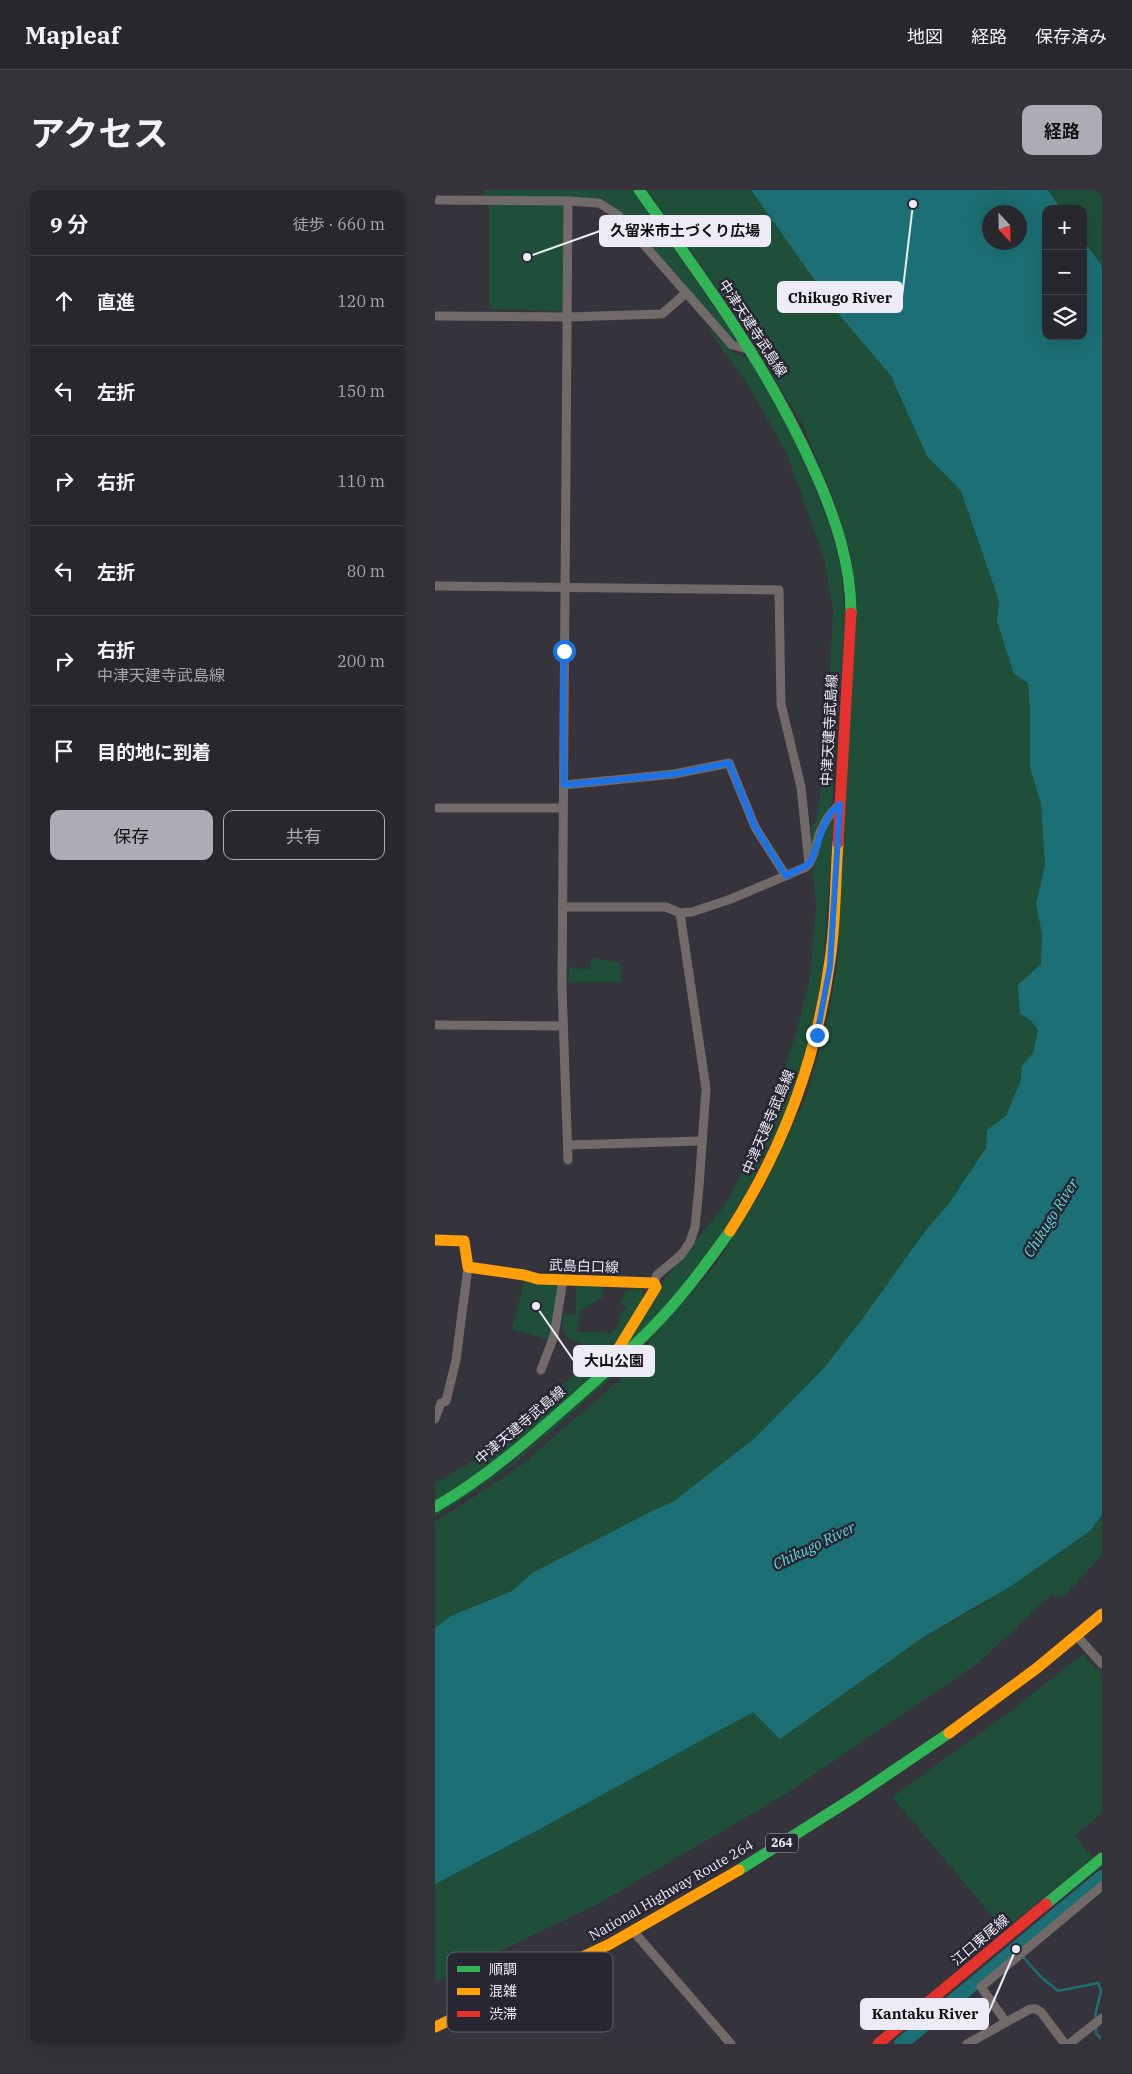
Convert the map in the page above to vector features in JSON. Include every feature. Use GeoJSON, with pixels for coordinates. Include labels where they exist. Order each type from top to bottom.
{"type":"FeatureCollection","features":[{"type":"Feature","properties":{"kind":"main road","name":"中津天建寺武島線"},"geometry":{"type":"LineString","coordinates":[[435,1507],[507,1459],[605,1372],[672,1307],[709,1261],[751,1197],[796,1102],[817,1035],[830,966],[844,707],[851,626],[851,596],[845,557],[833,516],[790,414],[751,350],[639,190]]}},
{"type":"Feature","properties":{"kind":"main road"},"geometry":{"type":"LineString","coordinates":[[435,1240],[463,1241],[467,1245],[466,1264],[468,1267]]}},
{"type":"Feature","properties":{"kind":"main road","name":"武島白口線"},"geometry":{"type":"LineString","coordinates":[[468,1267],[524,1275],[538,1279],[654,1283]]}},
{"type":"Feature","properties":{"kind":"main road"},"geometry":{"type":"LineString","coordinates":[[605,1372],[629,1328],[656,1286],[654,1283]]}},
{"type":"Feature","properties":{"kind":"main road","name":"National Highway Route 264"},"geometry":{"type":"LineString","coordinates":[[592,1952],[634,1932],[870,1788],[992,1703],[1102,1614]]}},
{"type":"Feature","properties":{"kind":"main road","name":"江口東尾線"},"geometry":{"type":"LineString","coordinates":[[878,2044],[1102,1858]]}},
{"type":"Feature","properties":{"kind":"main road","name":"National Highway Route 264"},"geometry":{"type":"LineString","coordinates":[[435,2027],[447,2021]]}},
{"type":"Feature","properties":{"kind":"street"},"geometry":{"type":"LineString","coordinates":[[435,200],[599,203],[618,215],[732,346],[751,350]]}},
{"type":"Feature","properties":{"kind":"street"},"geometry":{"type":"LineString","coordinates":[[568,1160],[562,1026],[562,808],[564,785],[564,588],[569,201]]}},
{"type":"Feature","properties":{"kind":"street"},"geometry":{"type":"LineString","coordinates":[[435,316],[567,317],[662,314],[686,293]]}},
{"type":"Feature","properties":{"kind":"street"},"geometry":{"type":"LineString","coordinates":[[435,586],[779,590],[781,704],[801,787],[809,864]]}},
{"type":"Feature","properties":{"kind":"street"},"geometry":{"type":"LineString","coordinates":[[564,785],[674,774],[729,763],[755,827],[786,876]]}},
{"type":"Feature","properties":{"kind":"street"},"geometry":{"type":"LineString","coordinates":[[563,907],[666,907],[681,913],[692,912],[731,899],[786,876],[809,864],[821,830],[835,808],[840,804]]}},
{"type":"Feature","properties":{"kind":"street"},"geometry":{"type":"LineString","coordinates":[[435,808],[562,808]]}},
{"type":"Feature","properties":{"kind":"street"},"geometry":{"type":"LineString","coordinates":[[654,1283],[657,1275],[681,1254],[690,1242],[695,1228],[706,1089],[681,913]]}},
{"type":"Feature","properties":{"kind":"street"},"geometry":{"type":"LineString","coordinates":[[435,1026],[562,1026]]}},
{"type":"Feature","properties":{"kind":"street"},"geometry":{"type":"LineString","coordinates":[[568,1146],[701,1141]]}},
{"type":"Feature","properties":{"kind":"street"},"geometry":{"type":"LineString","coordinates":[[435,1419],[438,1402],[446,1401],[456,1360],[468,1267]]}},
{"type":"Feature","properties":{"kind":"street"},"geometry":{"type":"LineString","coordinates":[[541,1370],[554,1336],[563,1280]]}},
{"type":"Feature","properties":{"kind":"street"},"geometry":{"type":"LineString","coordinates":[[1077,1636],[1102,1664]]}},
{"type":"Feature","properties":{"kind":"street"},"geometry":{"type":"LineString","coordinates":[[1005,2022],[981,1987],[1102,1886]]}},
{"type":"Feature","properties":{"kind":"street"},"geometry":{"type":"LineString","coordinates":[[634,1932],[731,2044]]}},
{"type":"Feature","properties":{"kind":"street"},"geometry":{"type":"LineString","coordinates":[[967,2044],[1030,2009],[1036,2009],[1041,2012],[1065,2044]]}},
{"type":"Feature","properties":{"kind":"street"},"geometry":{"type":"LineString","coordinates":[[1069,2044],[1102,2018]]}},
{"type":"Feature","properties":{"kind":"green space"},"geometry":{"type":"Polygon","coordinates":[[[484,190],[632,190],[736,338],[729,340],[621,213],[569,198],[563,311],[489,309],[489,205],[484,197],[484,190]]]}},
{"type":"Feature","properties":{"kind":"green space"},"geometry":{"type":"Polygon","coordinates":[[[647,190],[769,190],[906,373],[1032,625],[1058,986],[1007,1127],[825,1373],[677,1511],[507,1608],[435,1632],[435,1522],[518,1468],[618,1381],[643,1353],[653,1336],[715,1266],[759,1196],[806,1097],[825,1031],[837,968],[850,707],[852,559],[836,505],[804,427],[738,317],[647,190]]]}},
{"type":"Feature","properties":{"kind":"green space"},"geometry":{"type":"Polygon","coordinates":[[[1048,190],[1102,190],[1102,266],[1087,245],[1087,205],[1058,205],[1048,190]]]}},
{"type":"Feature","properties":{"kind":"green space"},"geometry":{"type":"Polygon","coordinates":[[[704,323],[733,353],[751,360],[789,425],[827,518],[840,562],[845,618],[832,803],[818,830],[811,853],[811,826],[816,822],[825,764],[833,611],[824,558],[787,454],[747,383],[704,323]]]}},
{"type":"Feature","properties":{"kind":"green space"},"geometry":{"type":"Polygon","coordinates":[[[834,817],[823,968],[810,1041],[785,1116],[745,1196],[703,1261],[667,1305],[618,1354],[659,1286],[725,1205],[767,1124],[797,1030],[810,978],[816,907],[813,871],[824,832],[834,817]]]}},
{"type":"Feature","properties":{"kind":"green space"},"geometry":{"type":"Polygon","coordinates":[[[591,958],[621,963],[622,982],[568,982],[569,967],[590,970],[591,958]]]}},
{"type":"Feature","properties":{"kind":"green space"},"geometry":{"type":"Polygon","coordinates":[[[525,1279],[559,1283],[549,1340],[512,1329],[525,1279]]]}},
{"type":"Feature","properties":{"kind":"green space"},"geometry":{"type":"Polygon","coordinates":[[[576,1286],[602,1286],[603,1297],[580,1311],[577,1332],[610,1334],[618,1325],[620,1314],[627,1308],[620,1303],[626,1290],[642,1288],[643,1299],[598,1373],[501,1458],[435,1502],[435,1483],[473,1461],[495,1442],[495,1438],[516,1419],[524,1418],[598,1355],[597,1348],[569,1339],[563,1332],[563,1314],[576,1315],[576,1286]]]}},
{"type":"Feature","properties":{"kind":"green space"},"geometry":{"type":"Polygon","coordinates":[[[619,1368],[609,1380],[513,1465],[435,1517],[435,1512],[512,1463],[619,1368]]]}},
{"type":"Feature","properties":{"kind":"green space"},"geometry":{"type":"Polygon","coordinates":[[[1102,1515],[1102,1555],[1063,1597],[1051,1595],[978,1663],[784,1795],[596,1905],[498,1952],[447,1952],[447,1976],[435,1982],[435,1884],[540,1829],[753,1711],[780,1738],[922,1638],[978,1607],[1090,1531],[1102,1515]]]}},
{"type":"Feature","properties":{"kind":"green space"},"geometry":{"type":"Polygon","coordinates":[[[1083,1654],[1102,1674],[1102,1813],[1075,1836],[1093,1858],[1004,1930],[892,1797],[1008,1713],[1083,1654]]]}},
{"type":"Feature","properties":{"kind":"water"},"geometry":{"type":"Polygon","coordinates":[[[751,190],[1048,190],[1058,205],[1042,205],[1042,340],[1087,340],[1087,245],[1102,266],[1102,1515],[1090,1531],[1011,1586],[922,1638],[780,1739],[753,1712],[540,1829],[435,1884],[435,1628],[451,1616],[512,1591],[534,1572],[673,1502],[755,1438],[824,1368],[863,1318],[926,1230],[948,1205],[986,1148],[987,1130],[1006,1116],[1021,1080],[1022,1066],[1033,1053],[1038,1030],[1030,1019],[1020,1014],[1018,985],[1041,964],[1042,934],[1036,904],[1045,865],[1041,803],[1030,768],[1028,683],[1014,674],[997,621],[999,601],[961,491],[927,456],[891,376],[838,313],[751,190]]]}},
{"type":"Feature","properties":{"kind":"waterway"},"geometry":{"type":"LineString","coordinates":[[901,2044],[1102,1877]]}},
{"type":"Feature","properties":{"kind":"waterway"},"geometry":{"type":"LineString","coordinates":[[1024,1958],[1040,1976],[1058,1991],[1098,1983],[1101,1991],[1095,2016]]}},
{"type":"Feature","properties":{"kind":"waterway"},"geometry":{"type":"LineString","coordinates":[[1096,2027],[1096,2033],[1102,2040]]}},
{"type":"Feature","properties":{"kind":"traffic: fast"},"geometry":{"type":"LineString","coordinates":[[639,190],[735,326],[778,397],[797,434],[822,489],[841,541],[848,576],[851,613]]}},
{"type":"Feature","properties":{"kind":"traffic: fast"},"geometry":{"type":"LineString","coordinates":[[435,1507],[473,1483],[508,1456],[632,1347],[654,1326],[681,1295],[730,1231]]}},
{"type":"Feature","properties":{"kind":"traffic: fast"},"geometry":{"type":"LineString","coordinates":[[739,1870],[853,1798],[949,1733]]}},
{"type":"Feature","properties":{"kind":"traffic: fast"},"geometry":{"type":"LineString","coordinates":[[1046,1904],[1102,1858]]}},
{"type":"Feature","properties":{"kind":"traffic: slow"},"geometry":{"type":"LineString","coordinates":[[730,1231],[749,1200],[782,1135],[807,1066],[824,996],[830,960],[838,843]]}},
{"type":"Feature","properties":{"kind":"traffic: slow"},"geometry":{"type":"LineString","coordinates":[[435,1240],[464,1241],[468,1267],[524,1275],[538,1279],[654,1283],[656,1287],[612,1359]]}},
{"type":"Feature","properties":{"kind":"traffic: slow"},"geometry":{"type":"LineString","coordinates":[[949,1733],[1037,1668],[1102,1614]]}},
{"type":"Feature","properties":{"kind":"traffic: slow"},"geometry":{"type":"LineString","coordinates":[[593,1952],[739,1870]]}},
{"type":"Feature","properties":{"kind":"traffic: slow"},"geometry":{"type":"LineString","coordinates":[[435,2027],[447,2021]]}},
{"type":"Feature","properties":{"kind":"traffic: jam"},"geometry":{"type":"LineString","coordinates":[[838,843],[851,613]]}},
{"type":"Feature","properties":{"kind":"traffic: jam"},"geometry":{"type":"LineString","coordinates":[[878,2044],[1046,1904]]}},
{"type":"Feature","properties":{"kind":"place","name":"Chikugo River"},"geometry":{"type":"Point","coordinates":[913,204]}},
{"type":"Feature","properties":{"kind":"place","name":"久留米市土づくり広場"},"geometry":{"type":"Point","coordinates":[527,257]}},
{"type":"Feature","properties":{"kind":"place","name":"大山公園"},"geometry":{"type":"Point","coordinates":[536,1306]}},
{"type":"Feature","properties":{"kind":"place","name":"Kantaku River"},"geometry":{"type":"Point","coordinates":[1016,1949]}},
{"type":"Feature","properties":{"kind":"route"},"geometry":{"type":"LineString","coordinates":[[564,651],[564,785],[674,774],[729,763],[755,827],[786,876],[809,864],[821,830],[835,808],[840,804],[830,966],[817,1035]]}}]}
